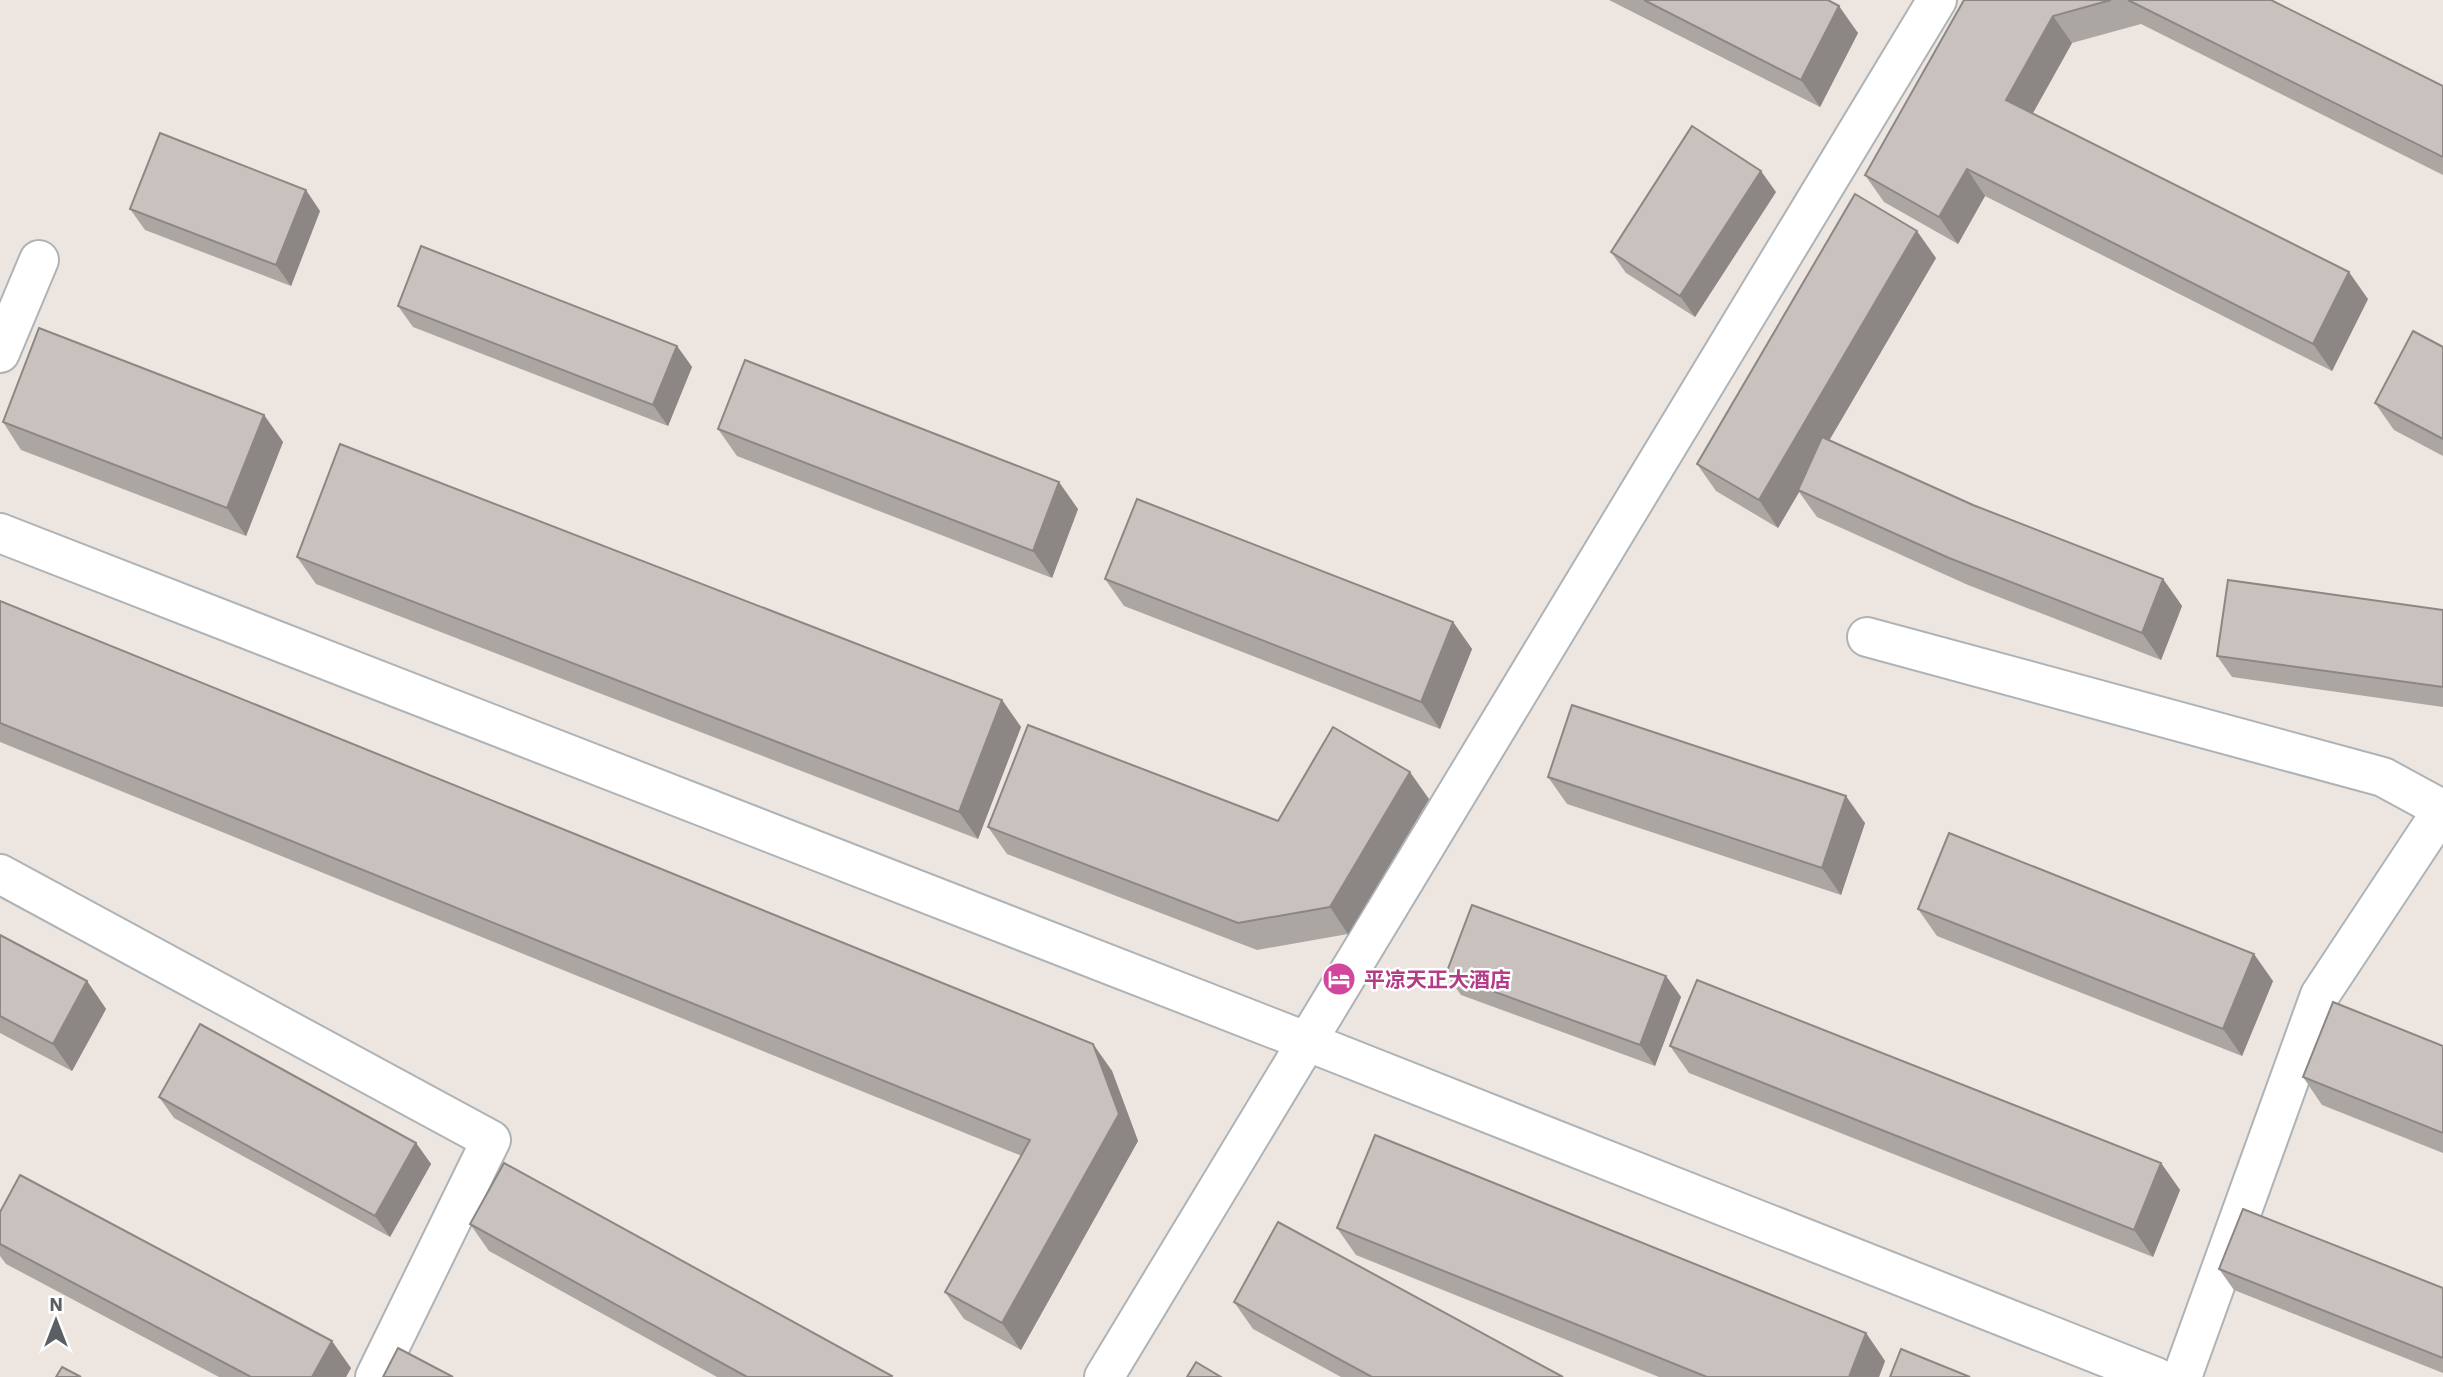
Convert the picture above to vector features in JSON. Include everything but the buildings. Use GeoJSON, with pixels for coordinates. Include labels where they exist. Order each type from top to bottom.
{"type":"FeatureCollection","features":[{"type":"Feature","properties":{"kind":"street"},"geometry":{"type":"LineString","coordinates":[[1104,1377],[1937,0]]}},
{"type":"Feature","properties":{"kind":"street"},"geometry":{"type":"LineString","coordinates":[[0,354],[39,260]]}},
{"type":"Feature","properties":{"kind":"street"},"geometry":{"type":"LineString","coordinates":[[0,533],[1308,1042],[2157,1377]]}},
{"type":"Feature","properties":{"kind":"street"},"geometry":{"type":"LineString","coordinates":[[1867,637],[2383,777],[2443,809],[2320,995],[2182,1377]]}},
{"type":"Feature","properties":{"kind":"street"},"geometry":{"type":"LineString","coordinates":[[0,874],[491,1140],[374,1377]]}},
{"type":"Feature","properties":{"kind":"place","name":"平凉天正大酒店"},"geometry":{"type":"Point","coordinates":[1339,979]}}]}
